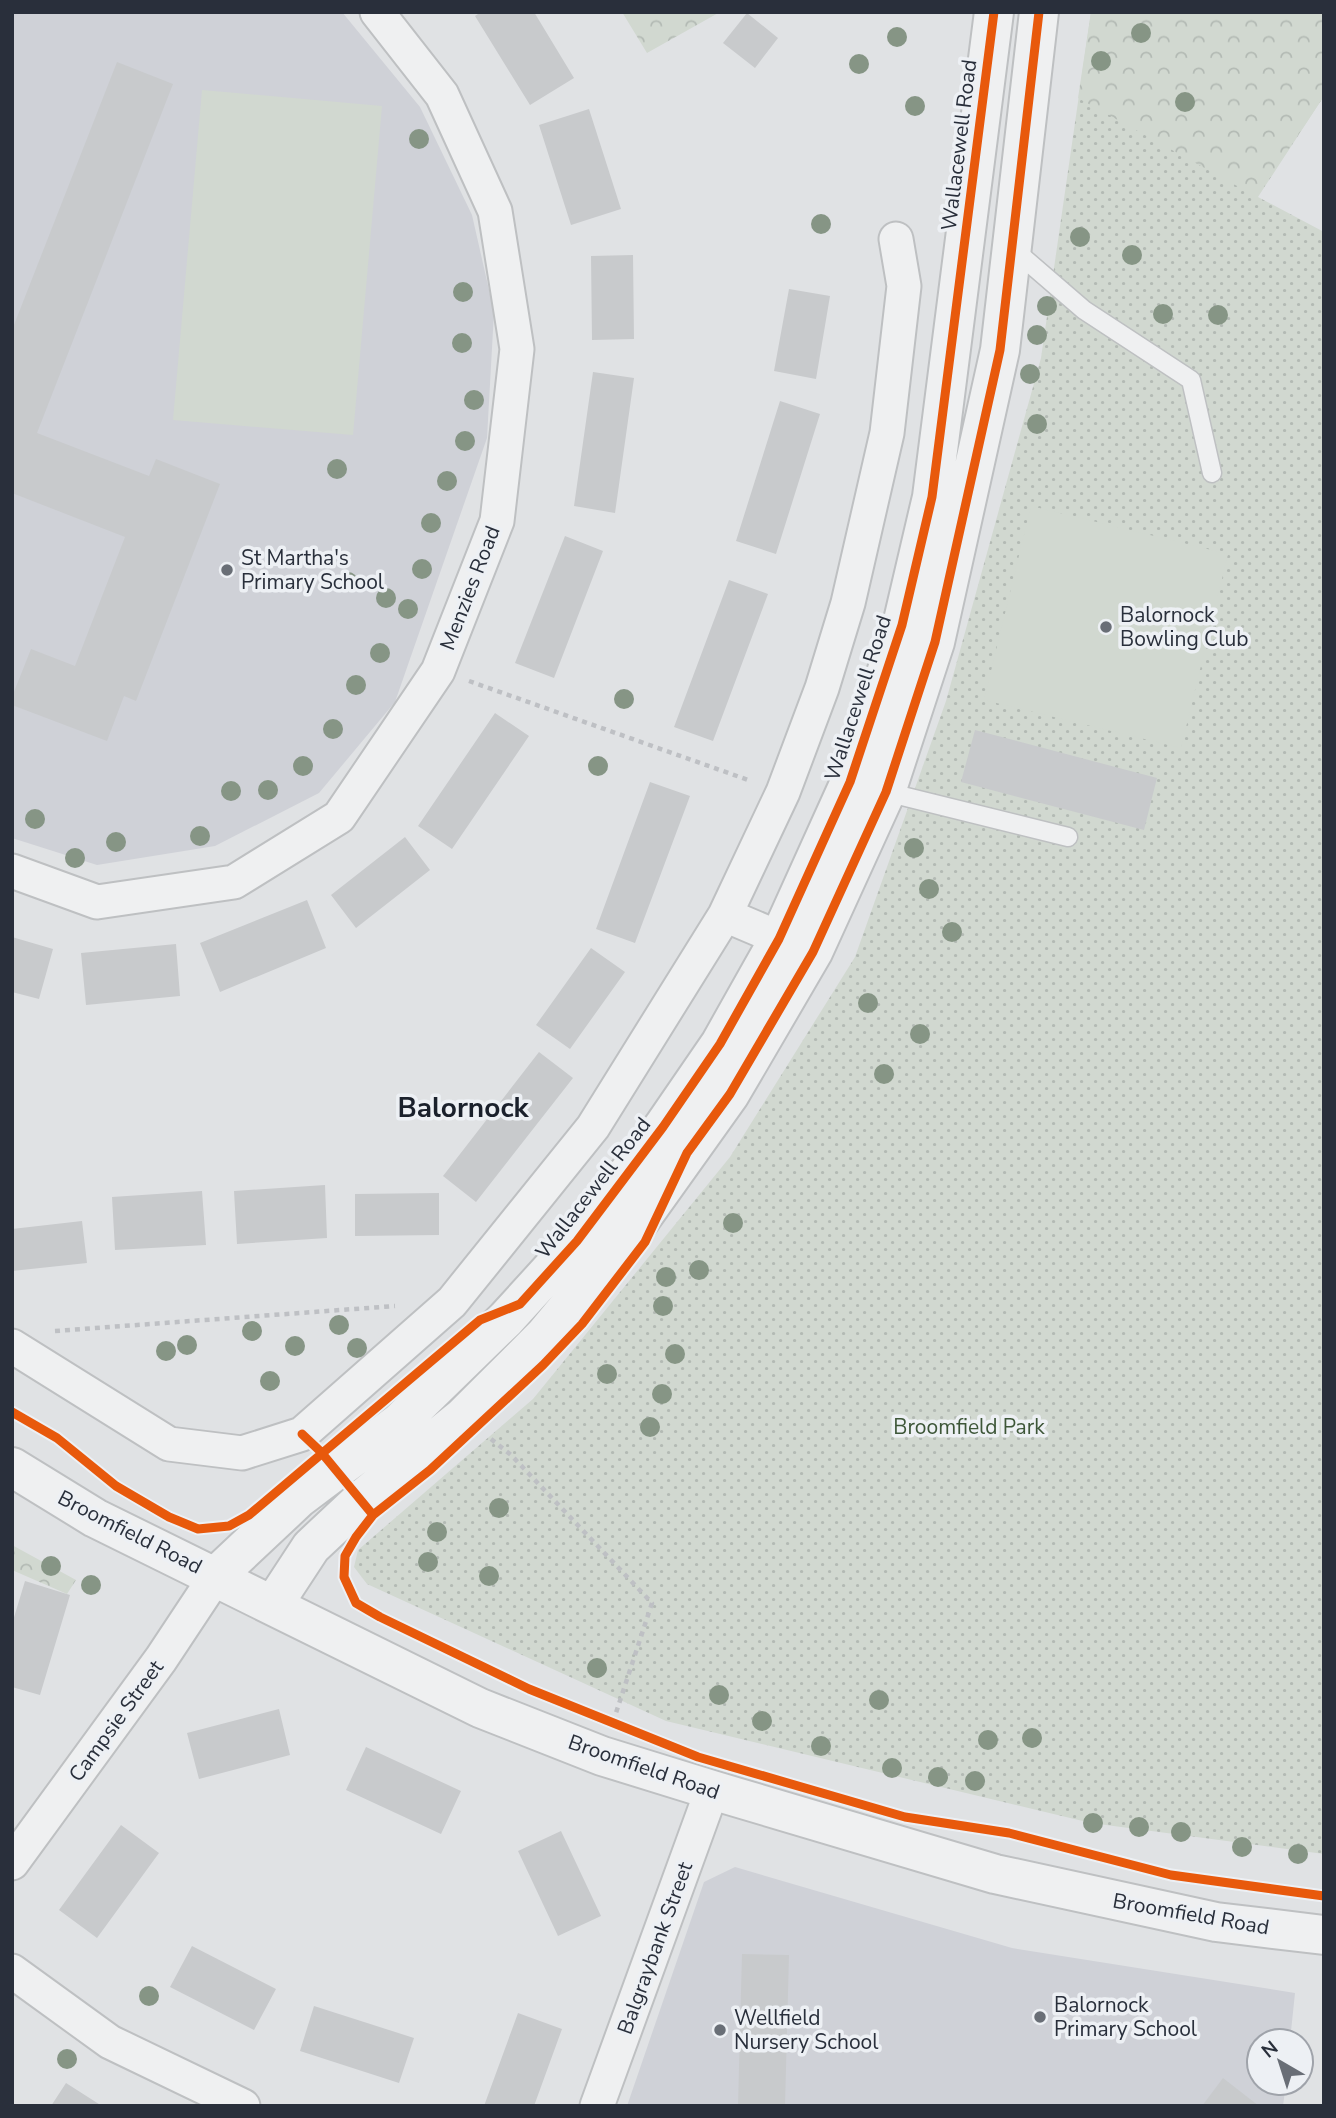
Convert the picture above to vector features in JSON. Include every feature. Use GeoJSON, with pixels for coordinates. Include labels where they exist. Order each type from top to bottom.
{"type":"FeatureCollection","features":[{"type":"Feature","properties":{"kind":"street","name":"Menzies Road"},"geometry":{"type":"LineString","coordinates":[[12,871],[97,902],[234,882],[339,817],[439,671],[497,521],[517,349],[495,211],[442,95],[377,12]]}},
{"type":"Feature","properties":{"kind":"street","name":"Wallacewell Road"},"geometry":{"type":"LineString","coordinates":[[273,1605],[311,1547],[361,1500],[463,1417],[545,1335],[638,1223],[730,1094],[796,946],[902,625],[932,497],[994,12]]}},
{"type":"Feature","properties":{"kind":"street","name":"Wallacewell Road"},"geometry":{"type":"LineString","coordinates":[[216,1576],[299,1498],[400,1422],[506,1320],[577,1241],[663,1127],[720,1044],[796,946],[886,792],[935,642],[1000,350],[1039,12]]}},
{"type":"Feature","properties":{"kind":"street","name":"Wallacewell Road"},"geometry":{"type":"LineString","coordinates":[[12,1346],[169,1444],[242,1453],[302,1434],[452,1302],[593,1127],[725,915],[783,792],[822,688],[848,603],[887,433],[904,286],[896,239]]}},
{"type":"Feature","properties":{"kind":"street"},"geometry":{"type":"LineString","coordinates":[[725,915],[796,946]]}},
{"type":"Feature","properties":{"kind":"street","name":"Broomfield Road"},"geometry":{"type":"LineString","coordinates":[[12,1467],[95,1518],[480,1708],[608,1738],[712,1790],[995,1874],[1216,1922],[1324,1935]]}},
{"type":"Feature","properties":{"kind":"street","name":"Campsie Street"},"geometry":{"type":"LineString","coordinates":[[12,1863],[161,1659],[216,1576]]}},
{"type":"Feature","properties":{"kind":"street","name":"Balgraybank Street"},"geometry":{"type":"LineString","coordinates":[[597,2106],[712,1790]]}},
{"type":"Feature","properties":{"kind":"street"},"geometry":{"type":"LineString","coordinates":[[12,1971],[110,2042],[233,2104]]}},
{"type":"Feature","properties":{"kind":"lane"},"geometry":{"type":"LineString","coordinates":[[1012,247],[1084,310],[1191,380],[1212,473]]}},
{"type":"Feature","properties":{"kind":"lane"},"geometry":{"type":"LineString","coordinates":[[886,792],[1068,837]]}},
{"type":"Feature","properties":{"kind":"path"},"geometry":{"type":"LineString","coordinates":[[439,671],[783,792]]}},
{"type":"Feature","properties":{"kind":"path"},"geometry":{"type":"LineString","coordinates":[[54,1331],[397,1306]]}},
{"type":"Feature","properties":{"kind":"path"},"geometry":{"type":"LineString","coordinates":[[463,1417],[511,1455],[652,1603],[608,1738]]}},
{"type":"Feature","properties":{"kind":"path"},"geometry":{"type":"LineString","coordinates":[[601,1717],[608,1738]]}},
{"type":"Feature","properties":{"kind":"path"},"geometry":{"type":"LineString","coordinates":[[608,1738],[625,1726]]}},
{"type":"Feature","properties":{"kind":"shaded area","name":"St Martha's Primary School"},"geometry":{"type":"Polygon","coordinates":[[[12,12],[342,12],[420,107],[472,215],[494,312],[487,438],[395,702],[319,793],[215,846],[97,865],[12,838],[12,12]]]}},
{"type":"Feature","properties":{"kind":"shaded area","name":"Balornock Primary School"},"geometry":{"type":"Polygon","coordinates":[[[735,1867],[1012,1948],[1295,1993],[1291,2027],[1245,2027],[1245,2097],[1284,2097],[1283,2106],[627,2106],[704,1882],[735,1867]]]}},
{"type":"Feature","properties":{"kind":"green space"},"geometry":{"type":"Polygon","coordinates":[[[622,12],[720,12],[647,53],[622,12]]]}},
{"type":"Feature","properties":{"kind":"green space","name":"Broomfield Park"},"geometry":{"type":"Polygon","coordinates":[[[1091,12],[1324,12],[1324,96],[1258,197],[1324,232],[1324,1854],[1091,1823],[666,1721],[367,1584],[354,1567],[358,1550],[533,1399],[730,1157],[855,957],[946,701],[1041,358],[1091,12]]]}},
{"type":"Feature","properties":{"kind":"green space"},"geometry":{"type":"Polygon","coordinates":[[[1091,12],[1324,12],[1324,96],[1257,197],[1078,98],[1091,12]]]}},
{"type":"Feature","properties":{"kind":"green space"},"geometry":{"type":"Polygon","coordinates":[[[202,90],[382,106],[353,435],[173,420],[202,90]]]}},
{"type":"Feature","properties":{"kind":"green space","name":"Balornock Bowling Club"},"geometry":{"type":"Polygon","coordinates":[[[1031,506],[1228,554],[1181,748],[984,700],[1031,506]]]}},
{"type":"Feature","properties":{"kind":"green space"},"geometry":{"type":"Polygon","coordinates":[[[12,1545],[76,1580],[67,1594],[12,1570],[12,1545]]]}},
{"type":"Feature","properties":{"kind":"building"},"geometry":{"type":"Polygon","coordinates":[[[481,12],[534,12],[574,78],[530,105],[475,16],[481,12]]]}},
{"type":"Feature","properties":{"kind":"building"},"geometry":{"type":"Polygon","coordinates":[[[747,13],[778,38],[755,68],[723,43],[747,13]]]}},
{"type":"Feature","properties":{"kind":"building"},"geometry":{"type":"Polygon","coordinates":[[[117,62],[173,84],[37,433],[149,476],[156,459],[220,484],[136,701],[124,696],[107,741],[12,705],[12,697],[31,649],[75,666],[125,537],[12,493],[12,330],[117,62]]]}},
{"type":"Feature","properties":{"kind":"building"},"geometry":{"type":"Polygon","coordinates":[[[589,109],[621,209],[571,225],[539,125],[589,109]]]}},
{"type":"Feature","properties":{"kind":"building"},"geometry":{"type":"Polygon","coordinates":[[[633,255],[634,339],[592,340],[591,256],[633,255]]]}},
{"type":"Feature","properties":{"kind":"building"},"geometry":{"type":"Polygon","coordinates":[[[789,289],[830,296],[816,379],[774,371],[789,289]]]}},
{"type":"Feature","properties":{"kind":"building"},"geometry":{"type":"Polygon","coordinates":[[[593,372],[634,378],[615,513],[574,506],[593,372]]]}},
{"type":"Feature","properties":{"kind":"building"},"geometry":{"type":"Polygon","coordinates":[[[780,401],[820,414],[776,554],[736,541],[780,401]]]}},
{"type":"Feature","properties":{"kind":"building"},"geometry":{"type":"Polygon","coordinates":[[[565,536],[603,551],[554,678],[515,663],[565,536]]]}},
{"type":"Feature","properties":{"kind":"building"},"geometry":{"type":"Polygon","coordinates":[[[729,580],[768,594],[713,741],[674,727],[729,580]]]}},
{"type":"Feature","properties":{"kind":"building"},"geometry":{"type":"Polygon","coordinates":[[[495,713],[529,736],[452,849],[418,826],[495,713]]]}},
{"type":"Feature","properties":{"kind":"building"},"geometry":{"type":"Polygon","coordinates":[[[975,730],[1157,778],[1144,830],[961,782],[975,730]]]}},
{"type":"Feature","properties":{"kind":"building"},"geometry":{"type":"Polygon","coordinates":[[[650,782],[690,796],[635,943],[596,929],[650,782]]]}},
{"type":"Feature","properties":{"kind":"building"},"geometry":{"type":"Polygon","coordinates":[[[405,837],[430,870],[356,928],[331,895],[405,837]]]}},
{"type":"Feature","properties":{"kind":"building"},"geometry":{"type":"Polygon","coordinates":[[[307,900],[326,948],[220,992],[200,943],[307,900]]]}},
{"type":"Feature","properties":{"kind":"building"},"geometry":{"type":"Polygon","coordinates":[[[12,937],[53,949],[39,999],[12,992],[12,937]]]}},
{"type":"Feature","properties":{"kind":"building"},"geometry":{"type":"Polygon","coordinates":[[[176,944],[180,996],[86,1005],[81,953],[176,944]]]}},
{"type":"Feature","properties":{"kind":"building"},"geometry":{"type":"Polygon","coordinates":[[[591,948],[625,972],[570,1049],[536,1025],[591,948]]]}},
{"type":"Feature","properties":{"kind":"building"},"geometry":{"type":"Polygon","coordinates":[[[539,1052],[573,1078],[476,1202],[443,1176],[539,1052]]]}},
{"type":"Feature","properties":{"kind":"building"},"geometry":{"type":"Polygon","coordinates":[[[325,1185],[327,1238],[237,1244],[234,1191],[325,1185]]]}},
{"type":"Feature","properties":{"kind":"building"},"geometry":{"type":"Polygon","coordinates":[[[202,1191],[206,1245],[115,1250],[112,1197],[202,1191]]]}},
{"type":"Feature","properties":{"kind":"building"},"geometry":{"type":"Polygon","coordinates":[[[439,1193],[439,1235],[355,1236],[355,1194],[439,1193]]]}},
{"type":"Feature","properties":{"kind":"building"},"geometry":{"type":"Polygon","coordinates":[[[82,1221],[87,1263],[12,1271],[12,1229],[82,1221]]]}},
{"type":"Feature","properties":{"kind":"building"},"geometry":{"type":"Polygon","coordinates":[[[25,1581],[70,1595],[40,1695],[12,1687],[12,1624],[25,1581]]]}},
{"type":"Feature","properties":{"kind":"building"},"geometry":{"type":"Polygon","coordinates":[[[279,1709],[290,1755],[199,1779],[187,1733],[279,1709]]]}},
{"type":"Feature","properties":{"kind":"building"},"geometry":{"type":"Polygon","coordinates":[[[366,1747],[461,1791],[441,1834],[346,1790],[366,1747]]]}},
{"type":"Feature","properties":{"kind":"building"},"geometry":{"type":"Polygon","coordinates":[[[121,1825],[159,1853],[97,1938],[59,1910],[121,1825]]]}},
{"type":"Feature","properties":{"kind":"building"},"geometry":{"type":"Polygon","coordinates":[[[561,1831],[601,1916],[558,1936],[518,1851],[561,1831]]]}},
{"type":"Feature","properties":{"kind":"building"},"geometry":{"type":"Polygon","coordinates":[[[192,1946],[276,1989],[254,2030],[170,1987],[192,1946]]]}},
{"type":"Feature","properties":{"kind":"building"},"geometry":{"type":"Polygon","coordinates":[[[742,1954],[789,1955],[785,2106],[738,2106],[742,1954]]]}},
{"type":"Feature","properties":{"kind":"building"},"geometry":{"type":"Polygon","coordinates":[[[314,2006],[414,2038],[399,2083],[300,2051],[314,2006]]]}},
{"type":"Feature","properties":{"kind":"building"},"geometry":{"type":"Polygon","coordinates":[[[518,2013],[562,2029],[534,2106],[484,2106],[518,2013]]]}},
{"type":"Feature","properties":{"kind":"building"},"geometry":{"type":"Polygon","coordinates":[[[1223,2078],[1259,2106],[1202,2106],[1223,2078]]]}},
{"type":"Feature","properties":{"kind":"building"},"geometry":{"type":"Polygon","coordinates":[[[66,2083],[102,2106],[51,2106],[66,2083]]]}},
{"type":"Feature","properties":{"kind":"cycle path"},"geometry":{"type":"LineString","coordinates":[[12,1412],[57,1438],[116,1486],[169,1517],[198,1529],[229,1526],[249,1515],[480,1320],[520,1304],[577,1241],[663,1127],[720,1044],[779,939],[850,782],[902,625],[932,497],[994,12]]}},
{"type":"Feature","properties":{"kind":"cycle path"},"geometry":{"type":"LineString","coordinates":[[373,1515],[430,1470],[543,1365],[582,1324],[645,1242],[687,1153],[730,1094],[813,952],[886,792],[935,642],[1000,350],[1039,12]]}},
{"type":"Feature","properties":{"kind":"cycle path"},"geometry":{"type":"LineString","coordinates":[[302,1434],[321,1452],[373,1515],[345,1556],[344,1577],[356,1603],[529,1689],[698,1757],[905,1817],[1009,1833],[1171,1875],[1324,1896]]}},
{"type":"Feature","properties":{"kind":"place","name":"St Martha's Primary School"},"geometry":{"type":"Point","coordinates":[227,570]}},
{"type":"Feature","properties":{"kind":"place","name":"Balornock Bowling Club"},"geometry":{"type":"Point","coordinates":[1106,627]}},
{"type":"Feature","properties":{"kind":"place","name":"Balornock Primary School"},"geometry":{"type":"Point","coordinates":[1040,2017]}},
{"type":"Feature","properties":{"kind":"place","name":"Wellfield Nursery School"},"geometry":{"type":"Point","coordinates":[720,2030]}},
{"type":"Feature","properties":{"kind":"district","name":"Balornock"},"geometry":{"type":"Point","coordinates":[463,1108]}}]}
